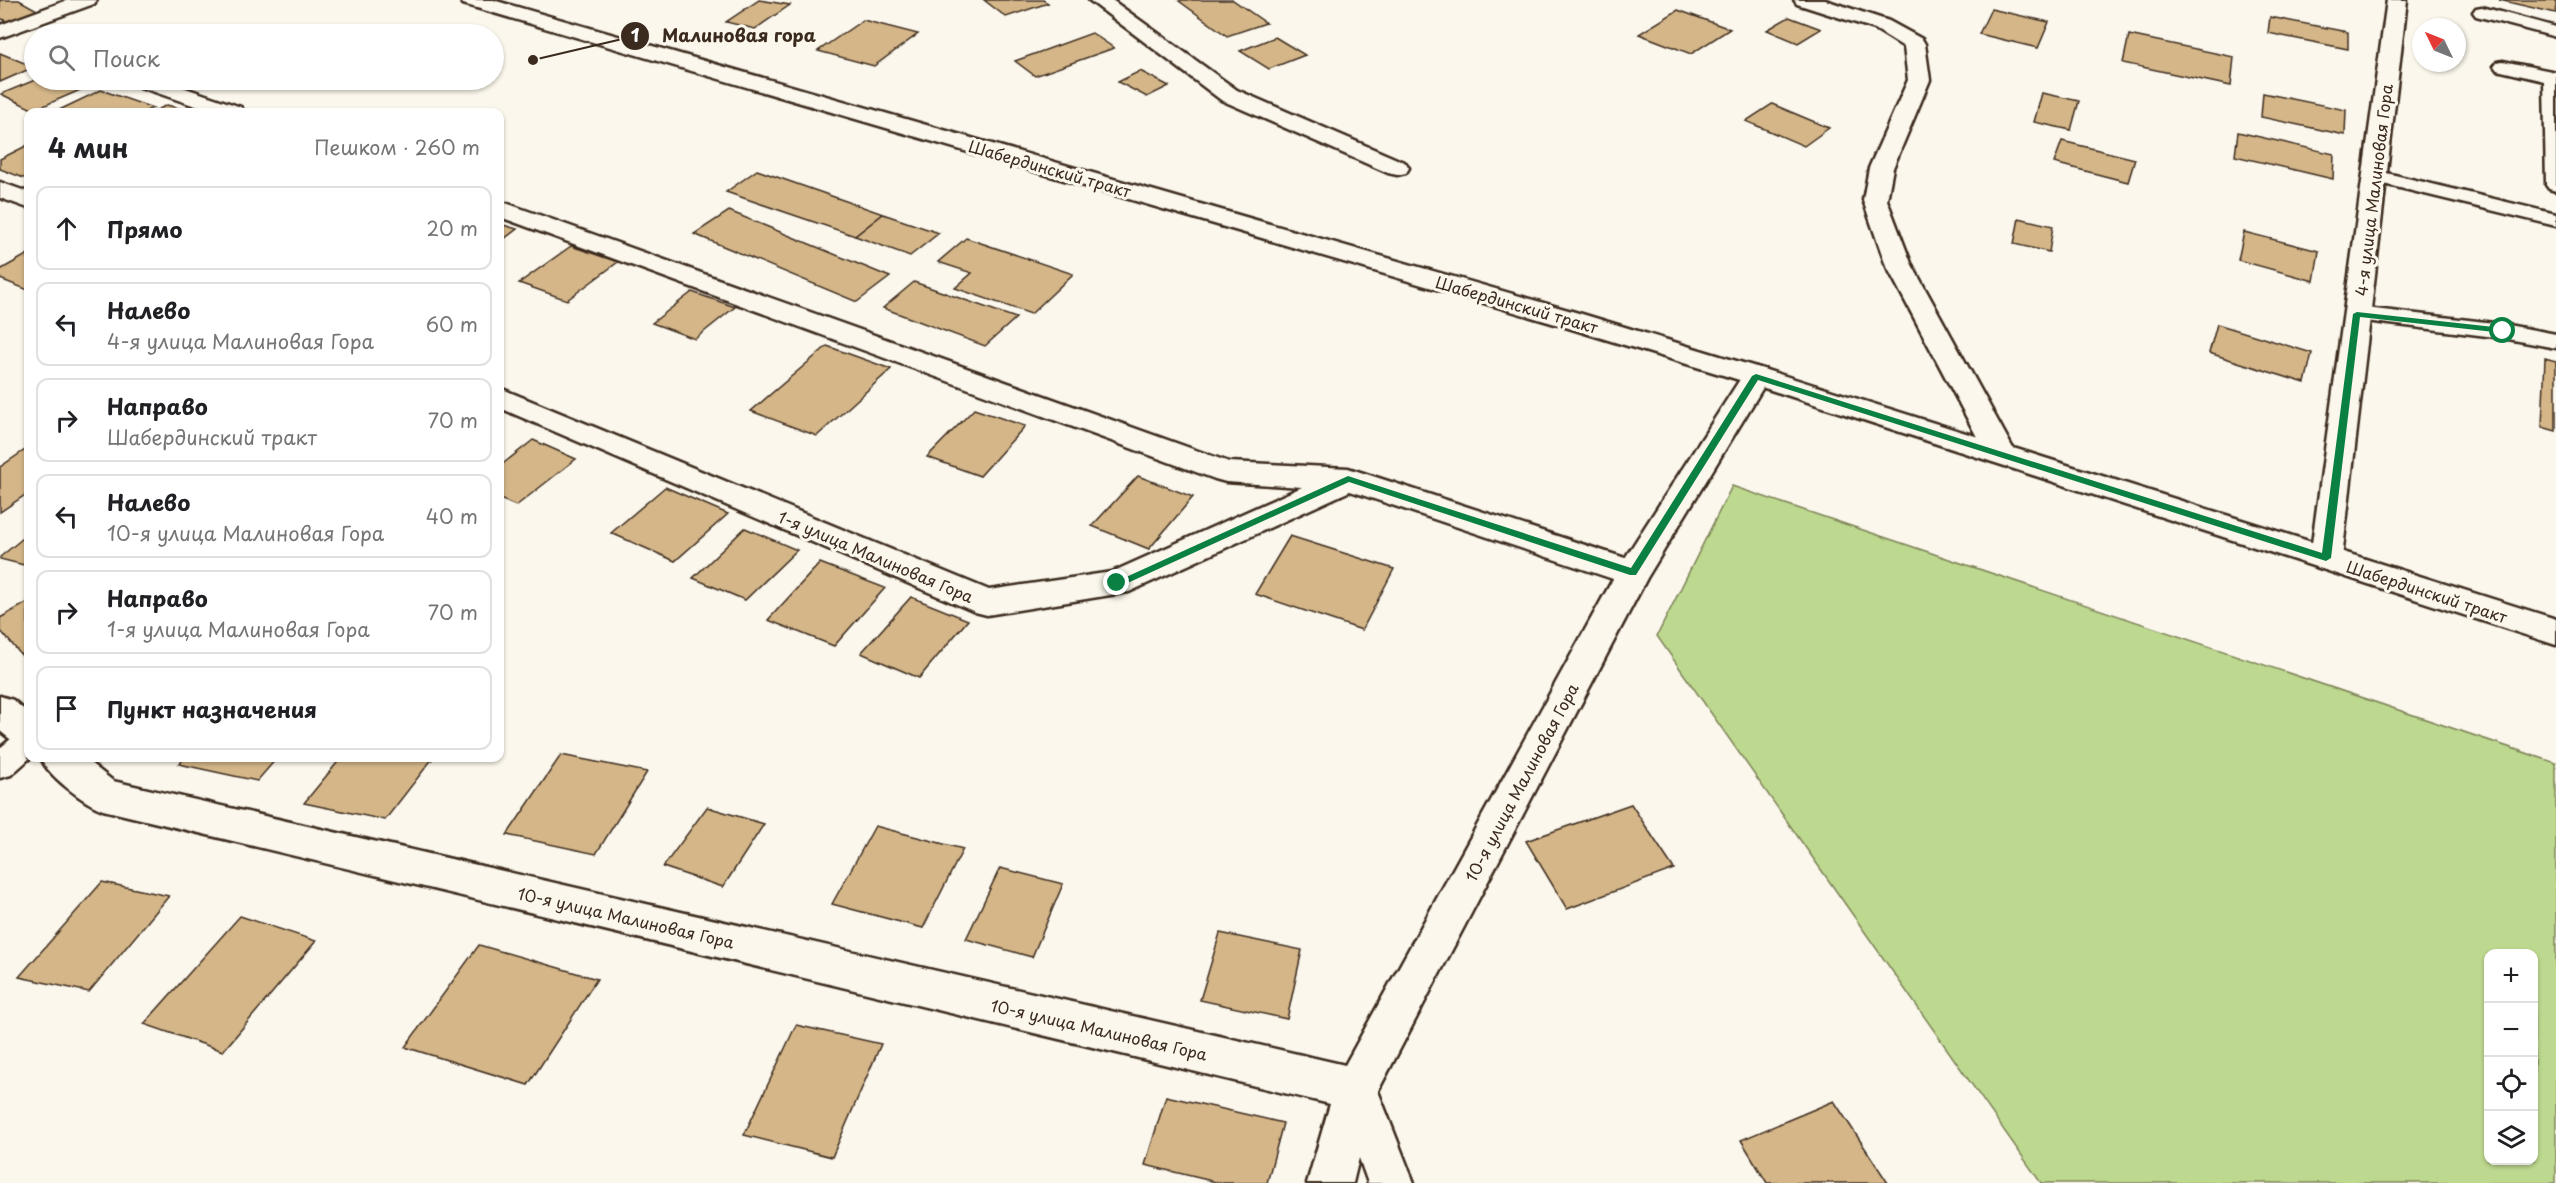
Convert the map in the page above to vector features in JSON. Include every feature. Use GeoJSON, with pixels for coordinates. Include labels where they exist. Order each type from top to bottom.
{"type":"FeatureCollection","features":[{"type":"Feature","properties":{"kind":"street"},"geometry":{"type":"LineString","coordinates":[[0,32],[87,0]]}},
{"type":"Feature","properties":{"kind":"street","name":"Шабердинский тракт"},"geometry":{"type":"LineString","coordinates":[[470,0],[1560,316],[1756,376],[2556,633]]}},
{"type":"Feature","properties":{"kind":"street"},"geometry":{"type":"LineString","coordinates":[[1098,0],[1229,95],[1397,168]]}},
{"type":"Feature","properties":{"kind":"street"},"geometry":{"type":"LineString","coordinates":[[1804,0],[1882,25],[1914,44],[1919,80],[1881,168],[1875,200],[1898,263],[2001,454]]}},
{"type":"Feature","properties":{"kind":"street","name":"4-я улица Малиновая Гора"},"geometry":{"type":"LineString","coordinates":[[2326,558],[2397,0]]}},
{"type":"Feature","properties":{"kind":"street"},"geometry":{"type":"LineString","coordinates":[[170,90],[222,108]]}},
{"type":"Feature","properties":{"kind":"street"},"geometry":{"type":"LineString","coordinates":[[0,189],[24,199]]}},
{"type":"Feature","properties":{"kind":"street"},"geometry":{"type":"LineString","coordinates":[[504,210],[1226,472],[1348,479],[1633,573]]}},
{"type":"Feature","properties":{"kind":"street","name":"10-я улица Малиновая Гора"},"geometry":{"type":"LineString","coordinates":[[63,762],[103,794],[1356,1089],[1633,573],[1756,376]]}},
{"type":"Feature","properties":{"kind":"street","name":"1-я улица Малиновая Гора"},"geometry":{"type":"LineString","coordinates":[[504,399],[987,603],[1117,583],[1348,479]]}},
{"type":"Feature","properties":{"kind":"street"},"geometry":{"type":"LineString","coordinates":[[0,710],[24,730]]}},
{"type":"Feature","properties":{"kind":"street"},"geometry":{"type":"LineString","coordinates":[[1330,1183],[1356,1089]]}},
{"type":"Feature","properties":{"kind":"street"},"geometry":{"type":"LineString","coordinates":[[1356,1089],[1391,1183]]}},
{"type":"Feature","properties":{"kind":"lane"},"geometry":{"type":"LineString","coordinates":[[2482,12],[2556,32]]}},
{"type":"Feature","properties":{"kind":"lane"},"geometry":{"type":"LineString","coordinates":[[2503,66],[2554,78],[2556,185]]}},
{"type":"Feature","properties":{"kind":"lane"},"geometry":{"type":"LineString","coordinates":[[2374,176],[2556,220]]}},
{"type":"Feature","properties":{"kind":"lane"},"geometry":{"type":"LineString","coordinates":[[2357,314],[2503,331],[2556,341]]}},
{"type":"Feature","properties":{"kind":"lane"},"geometry":{"type":"LineString","coordinates":[[0,766],[24,745]]}},
{"type":"Feature","properties":{"kind":"green space"},"geometry":{"type":"Polygon","coordinates":[[[1732,486],[2556,763],[2556,1183],[2041,1183],[1657,636],[1732,486]]]}},
{"type":"Feature","properties":{"kind":"building"},"geometry":{"type":"Polygon","coordinates":[[[0,0],[19,0],[39,11],[8,22],[0,18],[0,0]]]}},
{"type":"Feature","properties":{"kind":"building"},"geometry":{"type":"Polygon","coordinates":[[[759,0],[790,5],[755,29],[726,22],[759,0]]]}},
{"type":"Feature","properties":{"kind":"building"},"geometry":{"type":"Polygon","coordinates":[[[984,0],[1043,0],[1048,3],[1006,17],[984,0]]]}},
{"type":"Feature","properties":{"kind":"building"},"geometry":{"type":"Polygon","coordinates":[[[1233,0],[1266,23],[1227,36],[1179,1],[1233,0]]]}},
{"type":"Feature","properties":{"kind":"building"},"geometry":{"type":"Polygon","coordinates":[[[2499,0],[2556,0],[2556,13],[2499,0]]]}},
{"type":"Feature","properties":{"kind":"building"},"geometry":{"type":"Polygon","coordinates":[[[1991,9],[2049,22],[2038,48],[1979,34],[1991,9]]]}},
{"type":"Feature","properties":{"kind":"building"},"geometry":{"type":"Polygon","coordinates":[[[1678,10],[1730,29],[1691,54],[1639,34],[1678,10]]]}},
{"type":"Feature","properties":{"kind":"building"},"geometry":{"type":"Polygon","coordinates":[[[1789,17],[1821,29],[1798,43],[1767,30],[1789,17]]]}},
{"type":"Feature","properties":{"kind":"building"},"geometry":{"type":"Polygon","coordinates":[[[2270,17],[2348,32],[2348,49],[2268,33],[2270,17]]]}},
{"type":"Feature","properties":{"kind":"building"},"geometry":{"type":"Polygon","coordinates":[[[863,20],[918,34],[874,66],[818,51],[863,20]]]}},
{"type":"Feature","properties":{"kind":"building"},"geometry":{"type":"Polygon","coordinates":[[[1092,33],[1114,48],[1035,76],[1015,61],[1092,33]]]}},
{"type":"Feature","properties":{"kind":"building"},"geometry":{"type":"Polygon","coordinates":[[[2129,35],[2234,57],[2231,86],[2123,63],[2129,35]]]}},
{"type":"Feature","properties":{"kind":"building"},"geometry":{"type":"Polygon","coordinates":[[[1275,37],[1305,55],[1269,69],[1240,51],[1275,37]]]}},
{"type":"Feature","properties":{"kind":"building"},"geometry":{"type":"Polygon","coordinates":[[[0,53],[24,63],[24,71],[0,82],[0,53]]]}},
{"type":"Feature","properties":{"kind":"building"},"geometry":{"type":"Polygon","coordinates":[[[1140,71],[1169,86],[1147,97],[1118,82],[1140,71]]]}},
{"type":"Feature","properties":{"kind":"building"},"geometry":{"type":"Polygon","coordinates":[[[24,85],[24,90],[80,90],[39,108],[30,108],[1,94],[24,85]]]}},
{"type":"Feature","properties":{"kind":"building"},"geometry":{"type":"Polygon","coordinates":[[[101,90],[153,108],[63,108],[101,90]]]}},
{"type":"Feature","properties":{"kind":"building"},"geometry":{"type":"Polygon","coordinates":[[[2042,93],[2079,101],[2071,130],[2034,122],[2042,93]]]}},
{"type":"Feature","properties":{"kind":"building"},"geometry":{"type":"Polygon","coordinates":[[[2263,93],[2346,110],[2345,135],[2261,117],[2263,93]]]}},
{"type":"Feature","properties":{"kind":"building"},"geometry":{"type":"Polygon","coordinates":[[[1772,104],[1829,128],[1804,146],[1746,121],[1772,104]]]}},
{"type":"Feature","properties":{"kind":"building"},"geometry":{"type":"Polygon","coordinates":[[[167,105],[178,108],[161,108],[167,105]]]}},
{"type":"Feature","properties":{"kind":"building"},"geometry":{"type":"Polygon","coordinates":[[[2238,132],[2334,154],[2333,179],[2235,156],[2238,132]]]}},
{"type":"Feature","properties":{"kind":"building"},"geometry":{"type":"Polygon","coordinates":[[[2062,141],[2135,159],[2128,182],[2054,163],[2062,141]]]}},
{"type":"Feature","properties":{"kind":"building"},"geometry":{"type":"Polygon","coordinates":[[[24,147],[24,178],[0,169],[0,159],[24,147]]]}},
{"type":"Feature","properties":{"kind":"building"},"geometry":{"type":"Polygon","coordinates":[[[757,170],[883,214],[855,236],[726,192],[757,170]]]}},
{"type":"Feature","properties":{"kind":"building"},"geometry":{"type":"Polygon","coordinates":[[[729,211],[890,277],[857,302],[694,234],[729,211]]]}},
{"type":"Feature","properties":{"kind":"building"},"geometry":{"type":"Polygon","coordinates":[[[883,214],[939,233],[910,256],[855,236],[883,214]]]}},
{"type":"Feature","properties":{"kind":"building"},"geometry":{"type":"Polygon","coordinates":[[[2019,218],[2053,226],[2049,252],[2014,244],[2019,218]]]}},
{"type":"Feature","properties":{"kind":"building"},"geometry":{"type":"Polygon","coordinates":[[[504,225],[517,229],[504,239],[504,225]]]}},
{"type":"Feature","properties":{"kind":"building"},"geometry":{"type":"Polygon","coordinates":[[[2244,232],[2319,251],[2314,281],[2238,260],[2244,232]]]}},
{"type":"Feature","properties":{"kind":"building"},"geometry":{"type":"Polygon","coordinates":[[[966,238],[1073,274],[1031,314],[955,288],[972,273],[938,262],[966,238]]]}},
{"type":"Feature","properties":{"kind":"building"},"geometry":{"type":"Polygon","coordinates":[[[571,246],[618,262],[567,300],[519,283],[571,246]]]}},
{"type":"Feature","properties":{"kind":"building"},"geometry":{"type":"Polygon","coordinates":[[[24,256],[24,288],[0,279],[0,270],[24,256]]]}},
{"type":"Feature","properties":{"kind":"building"},"geometry":{"type":"Polygon","coordinates":[[[914,282],[1016,318],[985,346],[883,308],[914,282]]]}},
{"type":"Feature","properties":{"kind":"building"},"geometry":{"type":"Polygon","coordinates":[[[692,292],[735,307],[695,339],[652,323],[692,292]]]}},
{"type":"Feature","properties":{"kind":"building"},"geometry":{"type":"Polygon","coordinates":[[[2217,324],[2312,353],[2305,383],[2209,353],[2217,324]]]}},
{"type":"Feature","properties":{"kind":"building"},"geometry":{"type":"Polygon","coordinates":[[[827,346],[891,369],[817,436],[751,411],[827,346]]]}},
{"type":"Feature","properties":{"kind":"building"},"geometry":{"type":"Polygon","coordinates":[[[2545,358],[2556,361],[2556,431],[2542,427],[2545,358]]]}},
{"type":"Feature","properties":{"kind":"building"},"geometry":{"type":"Polygon","coordinates":[[[974,409],[1025,426],[980,476],[927,457],[974,409]]]}},
{"type":"Feature","properties":{"kind":"building"},"geometry":{"type":"Polygon","coordinates":[[[533,440],[576,459],[516,506],[504,501],[504,463],[533,440]]]}},
{"type":"Feature","properties":{"kind":"building"},"geometry":{"type":"Polygon","coordinates":[[[24,451],[24,496],[0,512],[0,467],[24,451]]]}},
{"type":"Feature","properties":{"kind":"building"},"geometry":{"type":"Polygon","coordinates":[[[1138,476],[1193,497],[1149,549],[1092,526],[1138,476]]]}},
{"type":"Feature","properties":{"kind":"building"},"geometry":{"type":"Polygon","coordinates":[[[665,487],[728,514],[675,561],[611,533],[665,487]]]}},
{"type":"Feature","properties":{"kind":"building"},"geometry":{"type":"Polygon","coordinates":[[[745,528],[797,550],[745,600],[693,578],[745,528]]]}},
{"type":"Feature","properties":{"kind":"building"},"geometry":{"type":"Polygon","coordinates":[[[1290,536],[1394,569],[1362,630],[1255,594],[1290,536]]]}},
{"type":"Feature","properties":{"kind":"building"},"geometry":{"type":"Polygon","coordinates":[[[24,537],[24,565],[0,559],[24,537]]]}},
{"type":"Feature","properties":{"kind":"building"},"geometry":{"type":"Polygon","coordinates":[[[820,563],[885,588],[834,646],[768,620],[820,563]]]}},
{"type":"Feature","properties":{"kind":"building"},"geometry":{"type":"Polygon","coordinates":[[[911,597],[968,620],[919,678],[861,653],[911,597]]]}},
{"type":"Feature","properties":{"kind":"building"},"geometry":{"type":"Polygon","coordinates":[[[24,604],[24,658],[0,630],[0,618],[24,604]]]}},
{"type":"Feature","properties":{"kind":"building"},"geometry":{"type":"Polygon","coordinates":[[[561,755],[647,772],[596,854],[507,835],[561,755]]]}},
{"type":"Feature","properties":{"kind":"building"},"geometry":{"type":"Polygon","coordinates":[[[181,762],[274,762],[257,781],[179,764],[181,762]]]}},
{"type":"Feature","properties":{"kind":"building"},"geometry":{"type":"Polygon","coordinates":[[[338,762],[430,762],[385,820],[304,803],[338,762]]]}},
{"type":"Feature","properties":{"kind":"building"},"geometry":{"type":"Polygon","coordinates":[[[1631,804],[1674,869],[1567,909],[1526,841],[1631,804]]]}},
{"type":"Feature","properties":{"kind":"building"},"geometry":{"type":"Polygon","coordinates":[[[707,807],[764,824],[723,887],[663,867],[707,807]]]}},
{"type":"Feature","properties":{"kind":"building"},"geometry":{"type":"Polygon","coordinates":[[[875,826],[963,849],[923,928],[832,904],[875,826]]]}},
{"type":"Feature","properties":{"kind":"building"},"geometry":{"type":"Polygon","coordinates":[[[1000,868],[1063,884],[1032,957],[966,939],[1000,868]]]}},
{"type":"Feature","properties":{"kind":"building"},"geometry":{"type":"Polygon","coordinates":[[[102,882],[169,896],[89,992],[19,977],[102,882]]]}},
{"type":"Feature","properties":{"kind":"building"},"geometry":{"type":"Polygon","coordinates":[[[240,916],[316,941],[223,1051],[144,1024],[240,916]]]}},
{"type":"Feature","properties":{"kind":"building"},"geometry":{"type":"Polygon","coordinates":[[[1220,933],[1302,950],[1287,1019],[1200,1000],[1220,933]]]}},
{"type":"Feature","properties":{"kind":"building"},"geometry":{"type":"Polygon","coordinates":[[[479,945],[597,979],[528,1085],[405,1047],[479,945]]]}},
{"type":"Feature","properties":{"kind":"building"},"geometry":{"type":"Polygon","coordinates":[[[796,1025],[881,1044],[832,1157],[744,1135],[796,1025]]]}},
{"type":"Feature","properties":{"kind":"building"},"geometry":{"type":"Polygon","coordinates":[[[1166,1096],[1283,1123],[1267,1183],[1220,1183],[1145,1165],[1166,1096]]]}},
{"type":"Feature","properties":{"kind":"building"},"geometry":{"type":"Polygon","coordinates":[[[1834,1101],[1888,1183],[1767,1183],[1741,1140],[1834,1101]]]}},
{"type":"Feature","properties":{"kind":"place","name":"Малиновая гора"},"geometry":{"type":"Point","coordinates":[533,60]}},
{"type":"Feature","properties":{"kind":"route"},"geometry":{"type":"LineString","coordinates":[[1117,583],[1348,479],[1633,573],[1756,376],[2326,558],[2357,314],[2503,331]]}}]}
